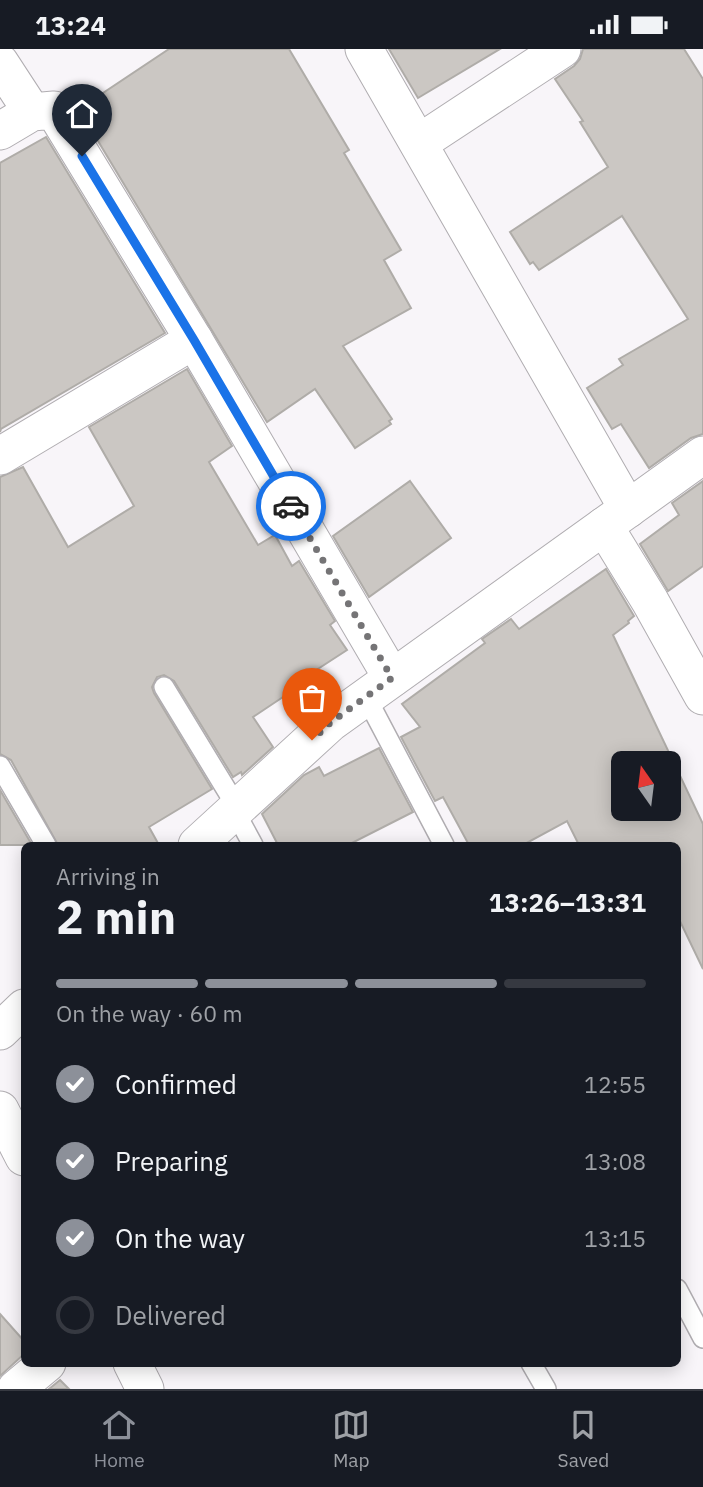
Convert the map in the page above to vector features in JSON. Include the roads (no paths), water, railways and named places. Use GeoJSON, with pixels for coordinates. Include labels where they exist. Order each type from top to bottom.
{"type":"FeatureCollection","features":[{"type":"Feature","properties":{"kind":"street"},"geometry":{"type":"LineString","coordinates":[[364,49],[419,143],[616,517],[650,601],[703,697]]}},
{"type":"Feature","properties":{"kind":"street"},"geometry":{"type":"LineString","coordinates":[[419,143],[562,49]]}},
{"type":"Feature","properties":{"kind":"street"},"geometry":{"type":"LineString","coordinates":[[0,63],[32,112]]}},
{"type":"Feature","properties":{"kind":"street"},"geometry":{"type":"LineString","coordinates":[[0,131],[32,112],[54,110],[194,340],[379,688]]}},
{"type":"Feature","properties":{"kind":"street"},"geometry":{"type":"LineString","coordinates":[[0,457],[194,340]]}},
{"type":"Feature","properties":{"kind":"street"},"geometry":{"type":"LineString","coordinates":[[200,842],[330,723],[703,455]]}},
{"type":"Feature","properties":{"kind":"street"},"geometry":{"type":"LineString","coordinates":[[0,1031],[21,1011]]}},
{"type":"Feature","properties":{"kind":"street"},"geometry":{"type":"LineString","coordinates":[[0,1110],[21,1151]]}},
{"type":"Feature","properties":{"kind":"street"},"geometry":{"type":"LineString","coordinates":[[16,1389],[42,1367]]}},
{"type":"Feature","properties":{"kind":"street"},"geometry":{"type":"LineString","coordinates":[[134,1367],[145,1389]]}},
{"type":"Feature","properties":{"kind":"lane"},"geometry":{"type":"LineString","coordinates":[[164,687],[236,808],[252,842]]}},
{"type":"Feature","properties":{"kind":"lane"},"geometry":{"type":"LineString","coordinates":[[379,688],[443,842]]}},
{"type":"Feature","properties":{"kind":"lane"},"geometry":{"type":"LineString","coordinates":[[0,766],[44,842]]}},
{"type":"Feature","properties":{"kind":"lane"},"geometry":{"type":"LineString","coordinates":[[681,1297],[703,1338]]}},
{"type":"Feature","properties":{"kind":"lane"},"geometry":{"type":"LineString","coordinates":[[533,1367],[546,1389]]}}]}
